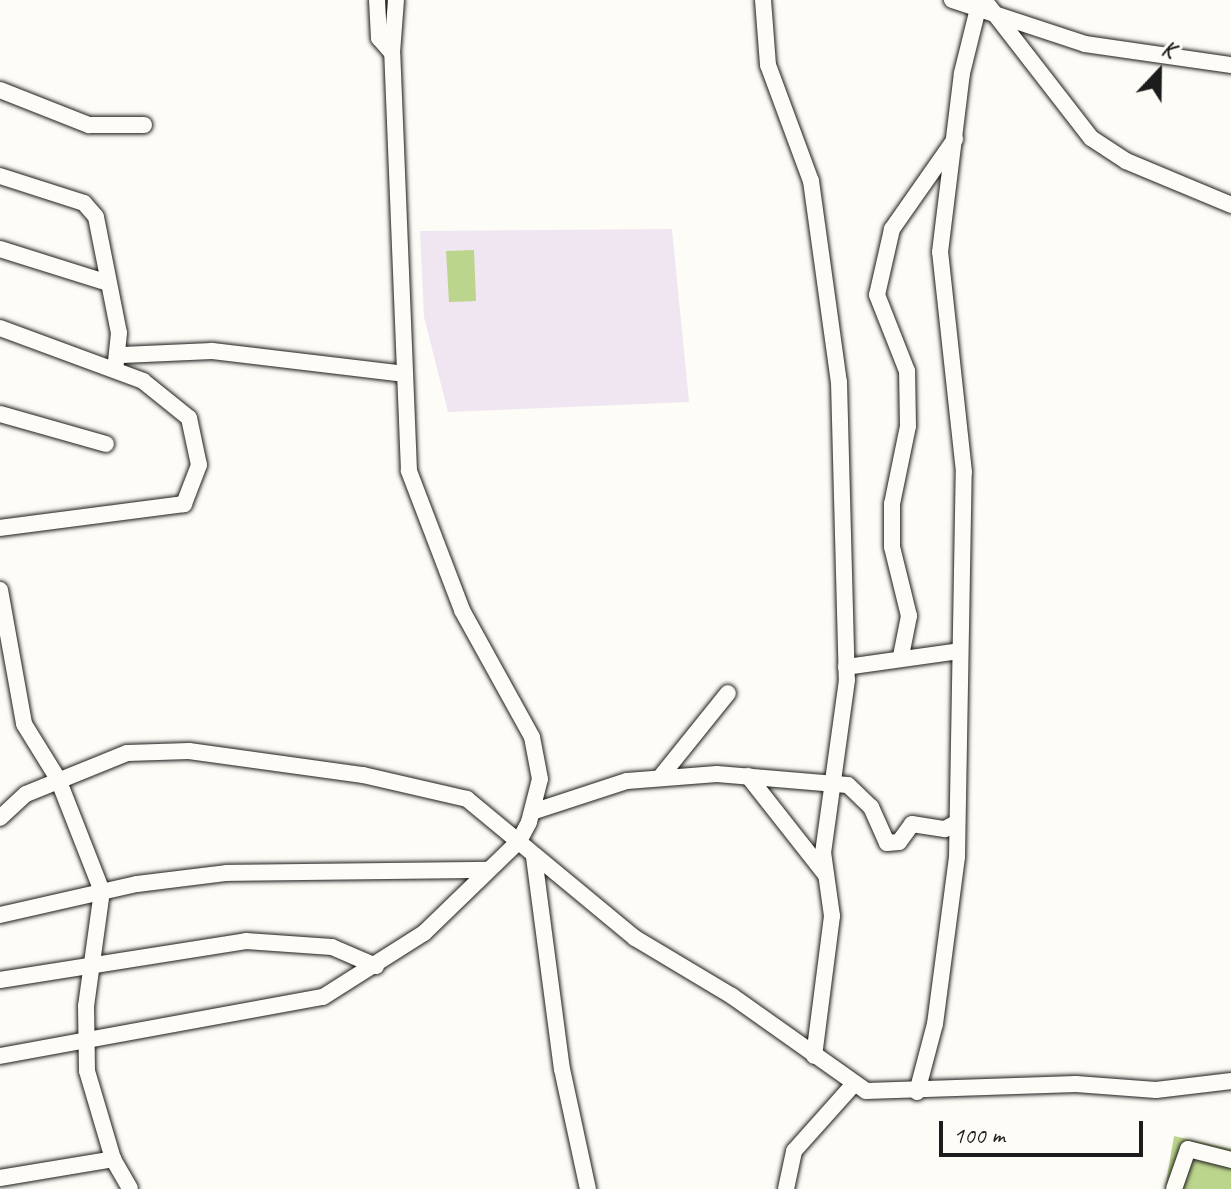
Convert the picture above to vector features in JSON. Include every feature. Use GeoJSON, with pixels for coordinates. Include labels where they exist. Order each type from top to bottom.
{"type":"FeatureCollection","features":[{"type":"Feature","properties":{"kind":"street"},"geometry":{"type":"LineString","coordinates":[[377,0],[379,38],[392,53]]}},
{"type":"Feature","properties":{"kind":"street"},"geometry":{"type":"LineString","coordinates":[[0,1056],[283,1009],[323,997],[424,933],[519,841],[532,812],[540,779],[532,737],[462,610],[412,488],[404,374],[392,53],[396,0]]}},
{"type":"Feature","properties":{"kind":"street"},"geometry":{"type":"LineString","coordinates":[[763,0],[768,65],[811,181],[839,382],[846,667],[825,874],[832,916],[814,1056]]}},
{"type":"Feature","properties":{"kind":"street"},"geometry":{"type":"LineString","coordinates":[[952,0],[981,3],[996,16],[1091,138],[1126,161],[1231,205]]}},
{"type":"Feature","properties":{"kind":"street"},"geometry":{"type":"LineString","coordinates":[[917,1092],[935,1024],[956,823],[964,472],[940,252],[956,138],[981,3]]}},
{"type":"Feature","properties":{"kind":"street"},"geometry":{"type":"LineString","coordinates":[[996,16],[1085,44],[1231,65]]}},
{"type":"Feature","properties":{"kind":"street"},"geometry":{"type":"LineString","coordinates":[[0,90],[89,125],[144,125]]}},
{"type":"Feature","properties":{"kind":"street"},"geometry":{"type":"LineString","coordinates":[[901,656],[909,616],[892,547],[892,504],[908,426],[907,371],[877,295],[892,229],[956,138]]}},
{"type":"Feature","properties":{"kind":"street"},"geometry":{"type":"LineString","coordinates":[[0,176],[84,203],[96,217],[118,360],[189,418],[199,465],[184,504],[0,528]]}},
{"type":"Feature","properties":{"kind":"street"},"geometry":{"type":"LineString","coordinates":[[0,249],[108,283]]}},
{"type":"Feature","properties":{"kind":"street"},"geometry":{"type":"LineString","coordinates":[[0,328],[118,360],[212,351],[404,374]]}},
{"type":"Feature","properties":{"kind":"street"},"geometry":{"type":"LineString","coordinates":[[0,414],[106,444]]}},
{"type":"Feature","properties":{"kind":"street"},"geometry":{"type":"LineString","coordinates":[[0,590],[24,724],[58,779],[102,891],[91,965],[91,1040],[87,1071],[97,1122],[130,1189]]}},
{"type":"Feature","properties":{"kind":"street"},"geometry":{"type":"LineString","coordinates":[[846,667],[901,656],[960,651]]}},
{"type":"Feature","properties":{"kind":"street"},"geometry":{"type":"LineString","coordinates":[[662,775],[728,693]]}},
{"type":"Feature","properties":{"kind":"street"},"geometry":{"type":"LineString","coordinates":[[0,818],[58,779],[127,753],[189,751],[363,775],[467,799],[635,938],[853,1085],[893,1095],[1076,1084],[1156,1090],[1231,1081]]}},
{"type":"Feature","properties":{"kind":"street"},"geometry":{"type":"LineString","coordinates":[[532,812],[662,775],[748,776],[836,784],[862,796],[887,843],[899,842],[912,824],[945,829],[956,823]]}},
{"type":"Feature","properties":{"kind":"street"},"geometry":{"type":"LineString","coordinates":[[748,776],[825,874]]}},
{"type":"Feature","properties":{"kind":"street"},"geometry":{"type":"LineString","coordinates":[[534,857],[562,1069],[588,1189]]}},
{"type":"Feature","properties":{"kind":"street"},"geometry":{"type":"LineString","coordinates":[[0,915],[102,891],[227,873],[487,870]]}},
{"type":"Feature","properties":{"kind":"street"},"geometry":{"type":"LineString","coordinates":[[0,980],[246,941],[332,947],[376,966]]}},
{"type":"Feature","properties":{"kind":"street"},"geometry":{"type":"LineString","coordinates":[[786,1189],[794,1151],[853,1085]]}},
{"type":"Feature","properties":{"kind":"street"},"geometry":{"type":"LineString","coordinates":[[1174,1189],[1188,1149],[1231,1160]]}},
{"type":"Feature","properties":{"kind":"street"},"geometry":{"type":"LineString","coordinates":[[0,1178],[113,1159]]}},
{"type":"Feature","properties":{"kind":"shaded area"},"geometry":{"type":"Polygon","coordinates":[[[672,229],[689,402],[448,412],[424,317],[420,231],[672,229]]]}},
{"type":"Feature","properties":{"kind":"green space"},"geometry":{"type":"Polygon","coordinates":[[[474,250],[476,301],[449,302],[446,251],[474,250]]]}},
{"type":"Feature","properties":{"kind":"green space"},"geometry":{"type":"Polygon","coordinates":[[[1174,1136],[1231,1149],[1231,1189],[1165,1189],[1174,1136]]]}}]}
